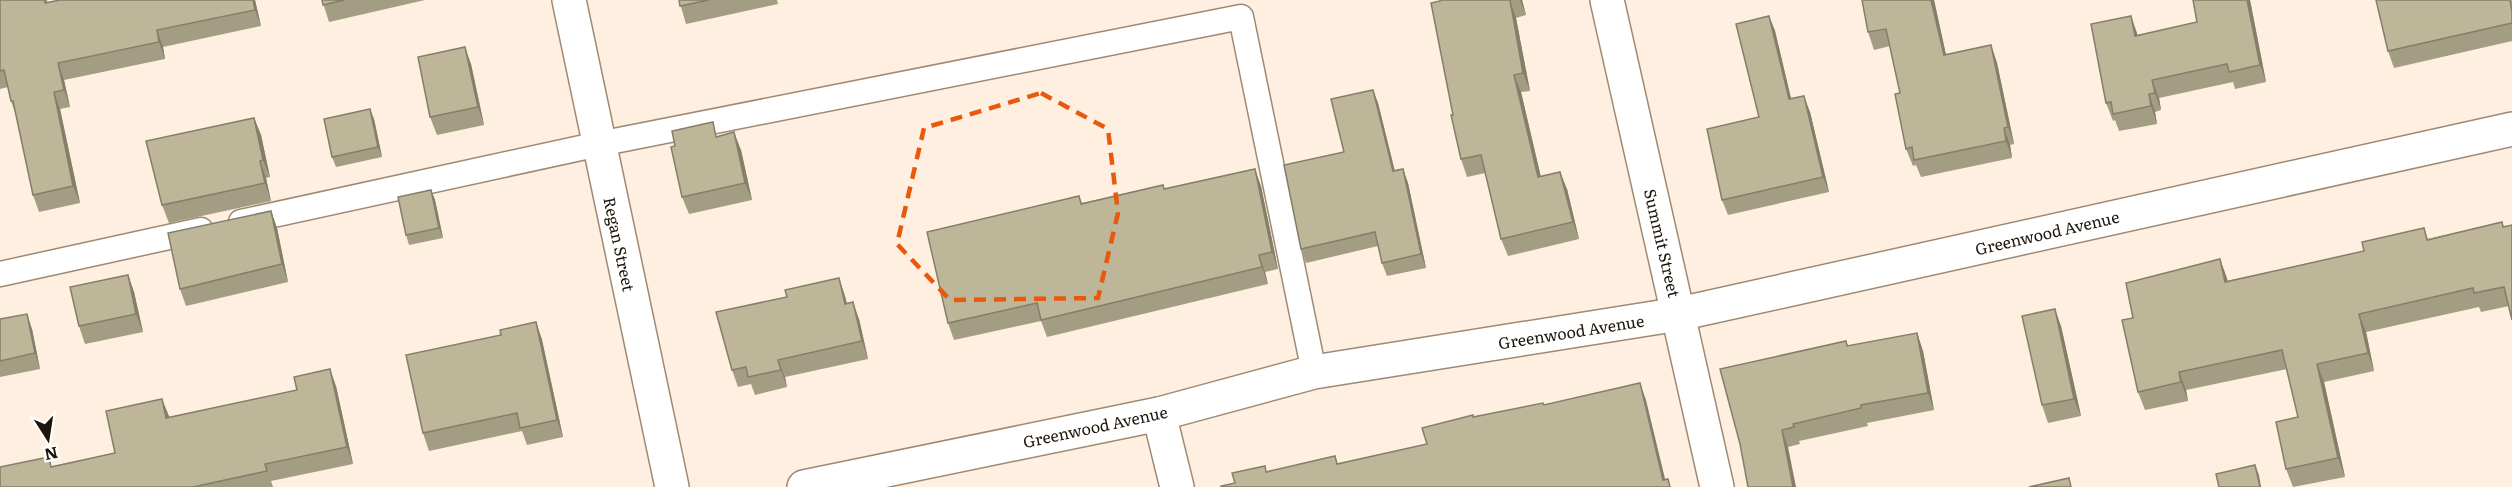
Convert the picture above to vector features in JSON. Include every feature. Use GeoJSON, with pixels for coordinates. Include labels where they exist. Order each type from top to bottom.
{"type":"FeatureCollection","features":[{"type":"Feature","properties":{"kind":"street","name":"Regan Street"},"geometry":{"type":"LineString","coordinates":[[569,0],[672,487]]}},
{"type":"Feature","properties":{"kind":"street","name":"Summit Street"},"geometry":{"type":"LineString","coordinates":[[1607,0],[1717,487]]}},
{"type":"Feature","properties":{"kind":"street","name":"Greenwood Avenue"},"geometry":{"type":"LineString","coordinates":[[804,487],[1159,414],[1314,372],[1679,314],[2512,129]]}},
{"type":"Feature","properties":{"kind":"street"},"geometry":{"type":"LineString","coordinates":[[1159,414],[1177,487]]}},
{"type":"Feature","properties":{"kind":"lane"},"geometry":{"type":"LineString","coordinates":[[0,274],[599,144],[1241,17],[1314,372]]}},
{"type":"Feature","properties":{"kind":"highlighted area"},"geometry":{"type":"Polygon","coordinates":[[[1041,93],[1108,129],[1118,213],[1098,298],[950,300],[897,244],[924,128],[1041,93]]]}},
{"type":"Feature","properties":{"kind":"building"},"geometry":{"type":"Polygon","coordinates":[[[0,0],[45,0],[45,3],[60,0],[253,0],[255,10],[157,30],[159,42],[58,63],[64,90],[54,92],[73,186],[33,195],[13,101],[11,101],[4,70],[0,71],[0,0]]]}},
{"type":"Feature","properties":{"kind":"building"},"geometry":{"type":"Polygon","coordinates":[[[322,0],[344,0],[323,5],[322,0]]]}},
{"type":"Feature","properties":{"kind":"building"},"geometry":{"type":"Polygon","coordinates":[[[679,0],[709,0],[680,6],[679,0]]]}},
{"type":"Feature","properties":{"kind":"building"},"geometry":{"type":"Polygon","coordinates":[[[1440,0],[1510,0],[1523,73],[1514,75],[1538,177],[1560,172],[1573,222],[1501,239],[1481,155],[1461,159],[1431,3],[1440,0]]]}},
{"type":"Feature","properties":{"kind":"building"},"geometry":{"type":"Polygon","coordinates":[[[1862,0],[1931,0],[1944,55],[1991,45],[2008,127],[2004,128],[2006,141],[1914,160],[1912,147],[1906,149],[1895,94],[1900,93],[1886,29],[1868,32],[1862,0]]]}},
{"type":"Feature","properties":{"kind":"building"},"geometry":{"type":"Polygon","coordinates":[[[2193,0],[2247,0],[2260,65],[2229,72],[2227,64],[2152,80],[2155,93],[2149,94],[2151,106],[2113,114],[2111,102],[2106,103],[2091,24],[2131,16],[2135,36],[2197,22],[2193,0]]]}},
{"type":"Feature","properties":{"kind":"building"},"geometry":{"type":"Polygon","coordinates":[[[2376,0],[2510,0],[2512,23],[2388,51],[2376,0]]]}},
{"type":"Feature","properties":{"kind":"building"},"geometry":{"type":"Polygon","coordinates":[[[1769,16],[1789,99],[1804,96],[1823,177],[1722,200],[1707,129],[1759,117],[1736,24],[1769,16]]]}},
{"type":"Feature","properties":{"kind":"building"},"geometry":{"type":"Polygon","coordinates":[[[465,47],[478,107],[430,117],[418,57],[465,47]]]}},
{"type":"Feature","properties":{"kind":"building"},"geometry":{"type":"Polygon","coordinates":[[[1373,90],[1393,171],[1403,169],[1421,254],[1382,263],[1375,232],[1301,249],[1284,165],[1344,152],[1331,99],[1373,90]]]}},
{"type":"Feature","properties":{"kind":"building"},"geometry":{"type":"Polygon","coordinates":[[[370,109],[378,147],[332,157],[324,119],[370,109]]]}},
{"type":"Feature","properties":{"kind":"building"},"geometry":{"type":"Polygon","coordinates":[[[254,118],[263,160],[260,161],[265,183],[162,205],[146,141],[254,118]]]}},
{"type":"Feature","properties":{"kind":"building"},"geometry":{"type":"Polygon","coordinates":[[[713,122],[716,137],[734,132],[745,183],[682,197],[671,147],[675,146],[672,131],[713,122]]]}},
{"type":"Feature","properties":{"kind":"building"},"geometry":{"type":"Polygon","coordinates":[[[1255,169],[1272,252],[1259,255],[1262,267],[1041,320],[1037,303],[948,323],[927,232],[1079,196],[1081,204],[1163,185],[1164,189],[1255,169]]]}},
{"type":"Feature","properties":{"kind":"building"},"geometry":{"type":"Polygon","coordinates":[[[431,190],[439,228],[406,235],[398,197],[431,190]]]}},
{"type":"Feature","properties":{"kind":"building"},"geometry":{"type":"Polygon","coordinates":[[[271,211],[282,264],[180,289],[168,233],[271,211]]]}},
{"type":"Feature","properties":{"kind":"building"},"geometry":{"type":"Polygon","coordinates":[[[2502,222],[2503,227],[2512,225],[2512,320],[2504,287],[2474,293],[2473,288],[2359,314],[2368,353],[2317,364],[2338,458],[2286,469],[2276,422],[2298,417],[2282,350],[2179,372],[2181,382],[2138,392],[2122,320],[2133,318],[2126,283],[2220,259],[2225,282],[2364,251],[2362,242],[2424,228],[2427,240],[2502,222]]]}},
{"type":"Feature","properties":{"kind":"building"},"geometry":{"type":"Polygon","coordinates":[[[128,275],[136,314],[79,326],[70,287],[128,275]]]}},
{"type":"Feature","properties":{"kind":"building"},"geometry":{"type":"Polygon","coordinates":[[[839,278],[845,304],[853,302],[862,341],[778,360],[781,370],[748,377],[746,367],[732,370],[716,312],[787,297],[785,290],[839,278]]]}},
{"type":"Feature","properties":{"kind":"building"},"geometry":{"type":"Polygon","coordinates":[[[2055,309],[2074,399],[2042,405],[2022,316],[2055,309]]]}},
{"type":"Feature","properties":{"kind":"building"},"geometry":{"type":"Polygon","coordinates":[[[27,314],[35,353],[0,361],[0,319],[27,314]]]}},
{"type":"Feature","properties":{"kind":"building"},"geometry":{"type":"Polygon","coordinates":[[[536,322],[557,420],[520,428],[517,413],[423,433],[406,355],[501,335],[500,330],[536,322]]]}},
{"type":"Feature","properties":{"kind":"building"},"geometry":{"type":"Polygon","coordinates":[[[1917,333],[1928,393],[1861,405],[1861,408],[1793,424],[1794,427],[1782,430],[1793,487],[1748,487],[1740,444],[1720,369],[1846,341],[1847,346],[1917,333]]]}},
{"type":"Feature","properties":{"kind":"building"},"geometry":{"type":"Polygon","coordinates":[[[330,369],[347,447],[265,464],[267,471],[193,487],[0,487],[0,467],[49,457],[51,467],[115,453],[106,411],[162,399],[166,418],[297,390],[294,377],[330,369]]]}},
{"type":"Feature","properties":{"kind":"building"},"geometry":{"type":"Polygon","coordinates":[[[1640,383],[1663,480],[1668,479],[1670,487],[1221,487],[1235,483],[1232,473],[1265,466],[1266,472],[1335,456],[1337,464],[1427,444],[1422,428],[1473,415],[1473,417],[1543,403],[1544,405],[1640,383]]]}},
{"type":"Feature","properties":{"kind":"building"},"geometry":{"type":"Polygon","coordinates":[[[2255,465],[2260,487],[2219,487],[2216,474],[2255,465]]]}},
{"type":"Feature","properties":{"kind":"building"},"geometry":{"type":"Polygon","coordinates":[[[2069,478],[2071,487],[2029,487],[2069,478]]]}}]}
